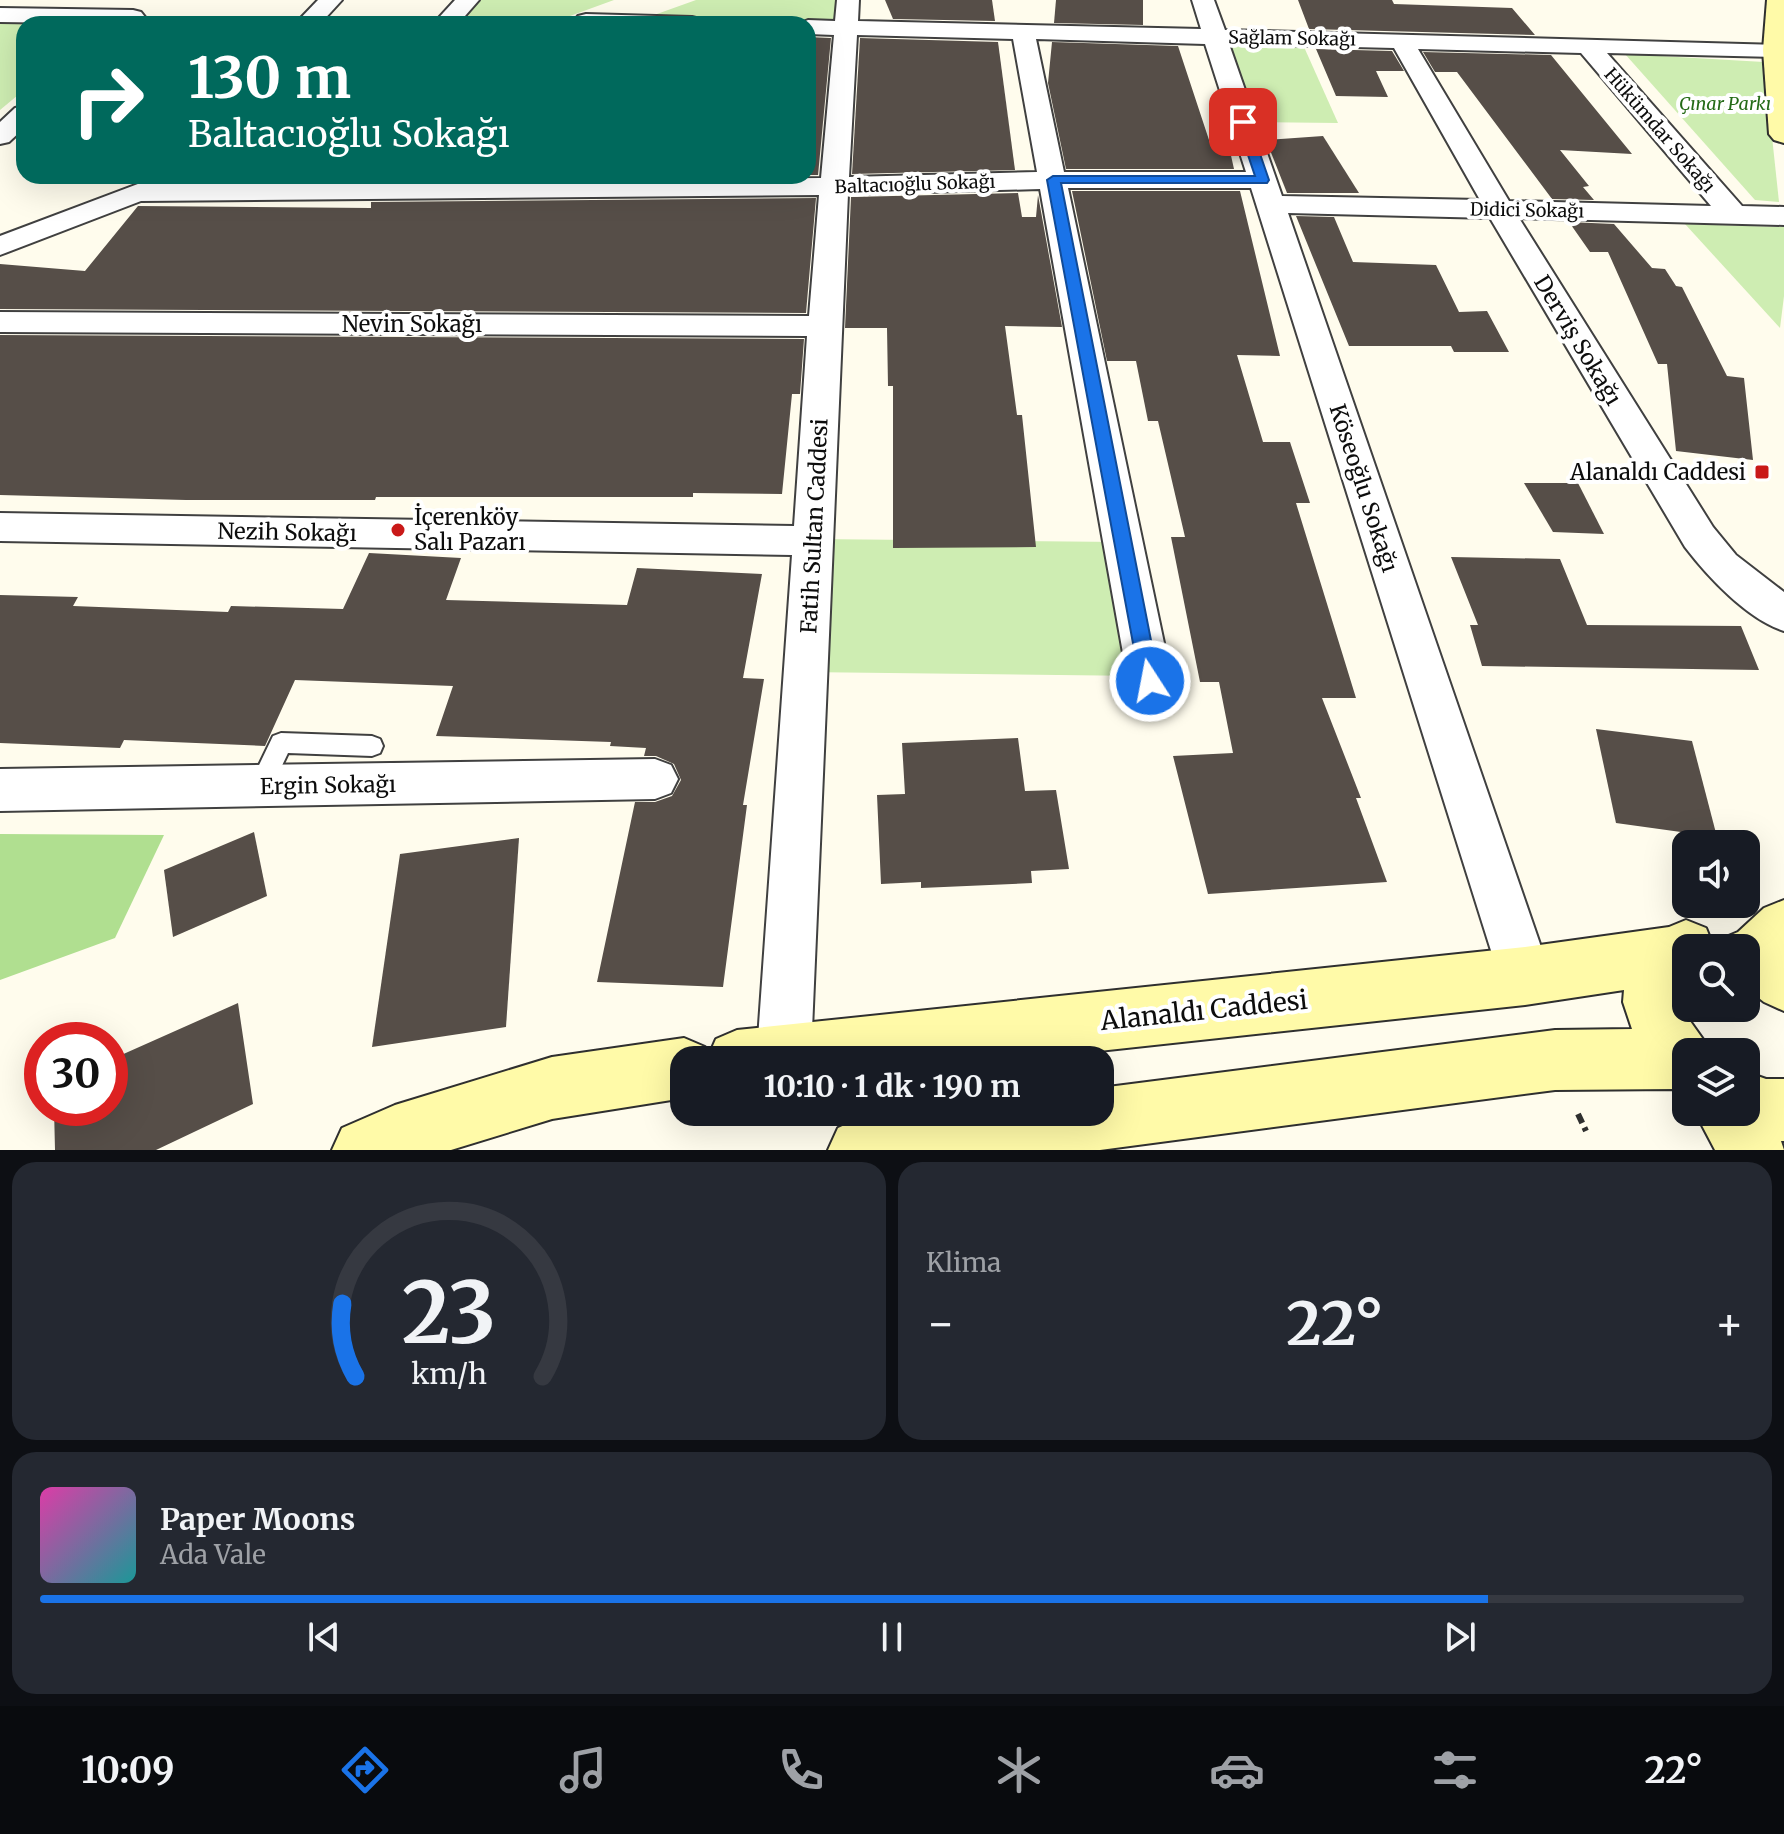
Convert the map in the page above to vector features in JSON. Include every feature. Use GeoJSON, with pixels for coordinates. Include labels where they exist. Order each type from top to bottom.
{"type":"FeatureCollection","features":[{"type":"Feature","properties":{"kind":"street"},"geometry":{"type":"LineString","coordinates":[[134,16],[151,0]]}},
{"type":"Feature","properties":{"kind":"street"},"geometry":{"type":"LineString","coordinates":[[315,16],[331,0]]}},
{"type":"Feature","properties":{"kind":"street"},"geometry":{"type":"LineString","coordinates":[[453,16],[468,0]]}},
{"type":"Feature","properties":{"kind":"street"},"geometry":{"type":"LineString","coordinates":[[602,16],[646,0]]}},
{"type":"Feature","properties":{"kind":"street","name":"Köseoğlu Sokağı"},"geometry":{"type":"LineString","coordinates":[[1203,0],[1525,976]]}},
{"type":"Feature","properties":{"kind":"street"},"geometry":{"type":"LineString","coordinates":[[1779,0],[1776,50],[1783,121]]}},
{"type":"Feature","properties":{"kind":"street","name":"Sağlam Sokağı"},"geometry":{"type":"LineString","coordinates":[[816,24],[848,14],[1023,32],[1776,50]]}},
{"type":"Feature","properties":{"kind":"street","name":"Fatih Sultan Caddesi"},"geometry":{"type":"LineString","coordinates":[[761,1046],[815,541],[824,326],[836,186],[830,107],[848,14]]}},
{"type":"Feature","properties":{"kind":"street"},"geometry":{"type":"LineString","coordinates":[[0,15],[26,16]]}},
{"type":"Feature","properties":{"kind":"street"},"geometry":{"type":"LineString","coordinates":[[1023,32],[1150,681]]}},
{"type":"Feature","properties":{"kind":"street","name":"Derviş Sokağı"},"geometry":{"type":"LineString","coordinates":[[1402,41],[1499,209],[1699,537],[1722,566],[1784,615]]}},
{"type":"Feature","properties":{"kind":"street","name":"Hükümdar Sokağı"},"geometry":{"type":"LineString","coordinates":[[1587,45],[1734,215]]}},
{"type":"Feature","properties":{"kind":"street"},"geometry":{"type":"LineString","coordinates":[[0,136],[16,121]]}},
{"type":"Feature","properties":{"kind":"street","name":"Baltacıoğlu Sokağı"},"geometry":{"type":"LineString","coordinates":[[145,185],[836,186],[1053,180],[1266,192]]}},
{"type":"Feature","properties":{"kind":"street"},"geometry":{"type":"LineString","coordinates":[[0,246],[145,185]]}},
{"type":"Feature","properties":{"kind":"street","name":"Didici Sokağı"},"geometry":{"type":"LineString","coordinates":[[1266,192],[1499,209],[1784,216]]}},
{"type":"Feature","properties":{"kind":"street","name":"Nevin Sokağı"},"geometry":{"type":"LineString","coordinates":[[0,322],[824,326]]}},
{"type":"Feature","properties":{"kind":"street","name":"Nezih Sokağı"},"geometry":{"type":"LineString","coordinates":[[0,527],[815,541]]}},
{"type":"Feature","properties":{"kind":"street","name":"Ergin Sokağı"},"geometry":{"type":"LineString","coordinates":[[0,790],[655,779]]}},
{"type":"Feature","properties":{"kind":"street","name":"Alanaldı Caddesi"},"geometry":{"type":"LineString","coordinates":[[856,1046],[1672,959]]}},
{"type":"Feature","properties":{"kind":"street","name":"Alanaldı Caddesi"},"geometry":{"type":"LineString","coordinates":[[1672,965],[1657,968],[1652,987],[1654,1010],[1664,1035],[1672,1045]]}},
{"type":"Feature","properties":{"kind":"street","name":"Alanaldı Caddesi"},"geometry":{"type":"LineString","coordinates":[[860,1150],[1555,1060],[1672,1061]]}},
{"type":"Feature","properties":{"kind":"street"},"geometry":{"type":"LineString","coordinates":[[364,1150],[395,1136],[552,1088],[670,1070]]}},
{"type":"Feature","properties":{"kind":"street"},"geometry":{"type":"LineString","coordinates":[[1760,1108],[1784,1110]]}},
{"type":"Feature","properties":{"kind":"street"},"geometry":{"type":"LineString","coordinates":[[1736,1126],[1753,1150]]}},
{"type":"Feature","properties":{"kind":"lane"},"geometry":{"type":"LineString","coordinates":[[261,786],[281,743],[372,746]]}},
{"type":"Feature","properties":{"kind":"green space"},"geometry":{"type":"Polygon","coordinates":[[[476,0],[614,0],[570,16],[461,16],[476,0]]]}},
{"type":"Feature","properties":{"kind":"green space"},"geometry":{"type":"Polygon","coordinates":[[[696,0],[860,0],[855,36],[816,35],[816,16],[651,16],[696,0]]]}},
{"type":"Feature","properties":{"kind":"green space"},"geometry":{"type":"Polygon","coordinates":[[[0,21],[16,22],[16,97],[0,110],[0,21]]]}},
{"type":"Feature","properties":{"kind":"green space"},"geometry":{"type":"Polygon","coordinates":[[[1215,37],[1300,38],[1338,123],[1244,122],[1215,37]]]}},
{"type":"Feature","properties":{"kind":"green space","name":"Çınar Parkı"},"geometry":{"type":"Polygon","coordinates":[[[1625,54],[1764,62],[1779,202],[1755,200],[1625,54]]]}},
{"type":"Feature","properties":{"kind":"green space"},"geometry":{"type":"Polygon","coordinates":[[[1685,224],[1784,227],[1784,296],[1780,328],[1685,224]]]}},
{"type":"Feature","properties":{"kind":"green space"},"geometry":{"type":"Polygon","coordinates":[[[813,539],[1121,542],[1143,676],[803,672],[813,539]]]}},
{"type":"Feature","properties":{"kind":"green space"},"geometry":{"type":"Polygon","coordinates":[[[0,834],[164,835],[115,938],[0,980],[0,834]]]}},
{"type":"Feature","properties":{"kind":"building"},"geometry":{"type":"Polygon","coordinates":[[[885,0],[992,0],[995,21],[893,19],[885,0]]]}},
{"type":"Feature","properties":{"kind":"building"},"geometry":{"type":"Polygon","coordinates":[[[1056,0],[1143,0],[1143,25],[1054,23],[1056,0]]]}},
{"type":"Feature","properties":{"kind":"building"},"geometry":{"type":"Polygon","coordinates":[[[1298,0],[1392,0],[1394,4],[1512,8],[1535,35],[1309,29],[1298,0]]]}},
{"type":"Feature","properties":{"kind":"building"},"geometry":{"type":"Polygon","coordinates":[[[816,37],[831,38],[816,175],[816,37]]]}},
{"type":"Feature","properties":{"kind":"building"},"geometry":{"type":"Polygon","coordinates":[[[860,38],[998,42],[1015,170],[852,174],[860,38]]]}},
{"type":"Feature","properties":{"kind":"building"},"geometry":{"type":"Polygon","coordinates":[[[1052,42],[1178,46],[1210,143],[1228,142],[1234,169],[1066,169],[1048,83],[1052,42]]]}},
{"type":"Feature","properties":{"kind":"building"},"geometry":{"type":"Polygon","coordinates":[[[1316,49],[1392,51],[1404,71],[1376,71],[1388,97],[1336,96],[1316,49]]]}},
{"type":"Feature","properties":{"kind":"building"},"geometry":{"type":"Polygon","coordinates":[[[1423,52],[1551,55],[1632,154],[1560,150],[1589,186],[1583,187],[1594,200],[1552,199],[1457,72],[1435,72],[1423,52]]]}},
{"type":"Feature","properties":{"kind":"building"},"geometry":{"type":"Polygon","coordinates":[[[1323,136],[1359,193],[1287,193],[1266,140],[1323,136]]]}},
{"type":"Feature","properties":{"kind":"building"},"geometry":{"type":"Polygon","coordinates":[[[1072,191],[1240,191],[1280,356],[1237,355],[1263,442],[1290,442],[1310,503],[1296,503],[1356,698],[1322,698],[1361,798],[1356,798],[1387,882],[1208,894],[1173,756],[1233,753],[1219,682],[1200,682],[1171,537],[1185,537],[1158,421],[1148,421],[1136,361],[1107,361],[1072,191]]]}},
{"type":"Feature","properties":{"kind":"building"},"geometry":{"type":"Polygon","coordinates":[[[1018,193],[1022,217],[1036,217],[1038,195],[1062,327],[1005,326],[1017,415],[1022,415],[1036,547],[893,548],[893,386],[888,386],[887,328],[845,328],[851,197],[1018,193]]]}},
{"type":"Feature","properties":{"kind":"building"},"geometry":{"type":"Polygon","coordinates":[[[816,198],[806,313],[0,309],[0,264],[85,271],[138,206],[371,208],[371,202],[816,198]]]}},
{"type":"Feature","properties":{"kind":"building"},"geometry":{"type":"Polygon","coordinates":[[[1296,216],[1334,217],[1353,262],[1436,265],[1459,312],[1487,311],[1509,352],[1454,352],[1451,346],[1349,346],[1296,216]]]}},
{"type":"Feature","properties":{"kind":"building"},"geometry":{"type":"Polygon","coordinates":[[[1569,222],[1614,224],[1652,268],[1665,269],[1676,286],[1682,287],[1727,376],[1744,378],[1753,460],[1676,451],[1667,364],[1658,364],[1608,252],[1590,252],[1569,222]]]}},
{"type":"Feature","properties":{"kind":"building"},"geometry":{"type":"Polygon","coordinates":[[[0,335],[804,339],[800,394],[792,394],[782,494],[186,500],[0,495],[0,335]]]}},
{"type":"Feature","properties":{"kind":"building"},"geometry":{"type":"Polygon","coordinates":[[[1524,483],[1578,483],[1604,534],[1553,532],[1524,483]]]}},
{"type":"Feature","properties":{"kind":"building"},"geometry":{"type":"Polygon","coordinates":[[[369,553],[461,558],[446,600],[627,605],[637,568],[762,574],[743,678],[764,679],[743,805],[747,805],[723,987],[597,982],[635,802],[655,802],[672,796],[681,780],[674,764],[656,756],[644,756],[646,748],[610,746],[611,742],[436,736],[453,686],[295,680],[265,746],[124,740],[120,748],[0,743],[0,595],[78,597],[73,606],[228,612],[231,606],[343,609],[369,553]]]}},
{"type":"Feature","properties":{"kind":"building"},"geometry":{"type":"Polygon","coordinates":[[[1451,557],[1560,559],[1587,625],[1741,626],[1759,670],[1482,666],[1470,625],[1478,625],[1451,557]]]}},
{"type":"Feature","properties":{"kind":"building"},"geometry":{"type":"Polygon","coordinates":[[[1596,729],[1692,741],[1715,830],[1672,831],[1616,823],[1596,729]]]}},
{"type":"Feature","properties":{"kind":"building"},"geometry":{"type":"Polygon","coordinates":[[[1018,738],[1025,791],[1056,790],[1069,869],[1031,871],[1032,883],[921,888],[921,882],[881,884],[877,795],[905,794],[902,743],[1018,738]]]}},
{"type":"Feature","properties":{"kind":"building"},"geometry":{"type":"Polygon","coordinates":[[[254,832],[267,896],[173,937],[164,870],[254,832]]]}},
{"type":"Feature","properties":{"kind":"building"},"geometry":{"type":"Polygon","coordinates":[[[519,838],[506,1027],[372,1047],[400,854],[519,838]]]}},
{"type":"Feature","properties":{"kind":"building"},"geometry":{"type":"Polygon","coordinates":[[[238,1003],[253,1104],[156,1150],[55,1150],[54,1126],[128,1126],[128,1052],[238,1003]]]}},
{"type":"Feature","properties":{"kind":"place","name":"Alanaldı Caddesi"},"geometry":{"type":"Point","coordinates":[1762,472]}},
{"type":"Feature","properties":{"kind":"place","name":"İçerenköy Salı Pazarı"},"geometry":{"type":"Point","coordinates":[398,530]}},
{"type":"Feature","properties":{"kind":"route"},"geometry":{"type":"LineString","coordinates":[[1150,681],[1053,180],[1262,180],[1243,122]]}}]}
